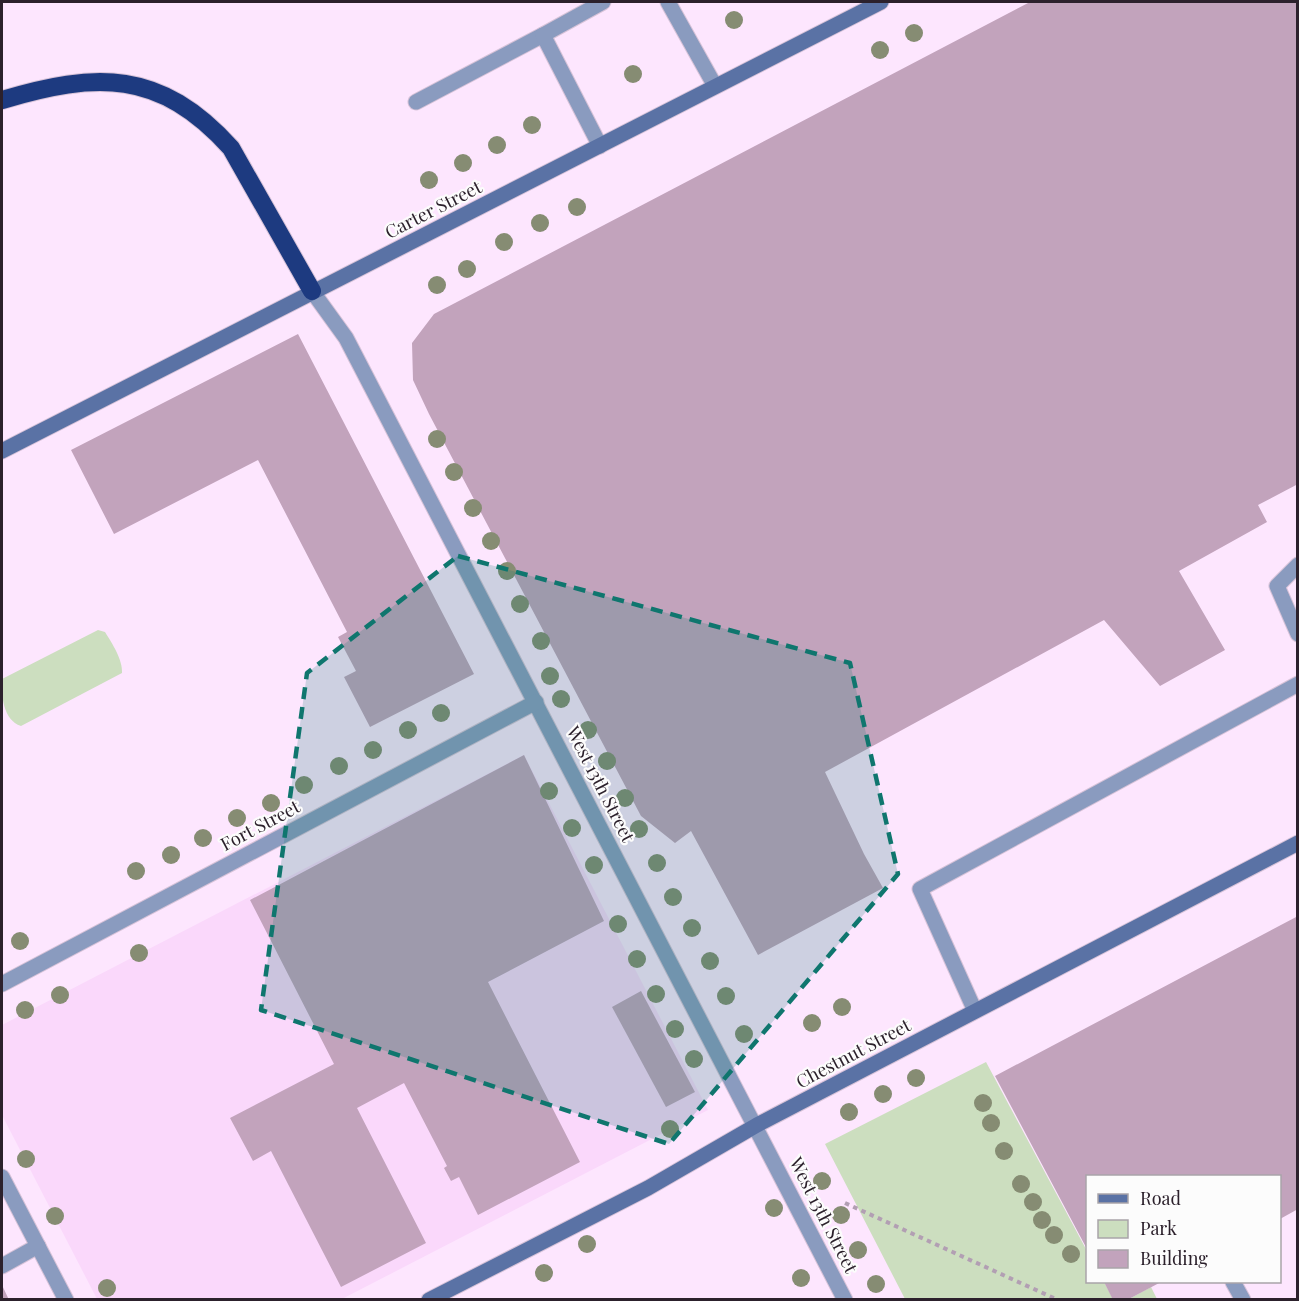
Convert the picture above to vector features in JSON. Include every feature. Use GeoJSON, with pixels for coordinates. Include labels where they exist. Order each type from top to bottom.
{"type":"FeatureCollection","features":[{"type":"Feature","properties":{"kind":"highway"},"geometry":{"type":"LineString","coordinates":[[2,100],[64,83],[92,80],[148,89],[180,104],[214,129],[231,148],[312,291]]}},
{"type":"Feature","properties":{"kind":"main road","name":"Carter Street"},"geometry":{"type":"LineString","coordinates":[[2,451],[881,2]]}},
{"type":"Feature","properties":{"kind":"main road","name":"Chestnut Street"},"geometry":{"type":"LineString","coordinates":[[429,1299],[648,1188],[757,1125],[1298,843]]}},
{"type":"Feature","properties":{"kind":"street"},"geometry":{"type":"LineString","coordinates":[[416,102],[603,2]]}},
{"type":"Feature","properties":{"kind":"street"},"geometry":{"type":"LineString","coordinates":[[668,2],[715,86]]}},
{"type":"Feature","properties":{"kind":"street"},"geometry":{"type":"LineString","coordinates":[[543,35],[600,146]]}},
{"type":"Feature","properties":{"kind":"street","name":"West 13th Street"},"geometry":{"type":"LineString","coordinates":[[312,291],[346,338],[757,1125],[845,1299]]}},
{"type":"Feature","properties":{"kind":"street"},"geometry":{"type":"LineString","coordinates":[[1298,565],[1277,586],[1298,634]]}},
{"type":"Feature","properties":{"kind":"street"},"geometry":{"type":"LineString","coordinates":[[975,1011],[920,889],[1298,684]]}},
{"type":"Feature","properties":{"kind":"street","name":"Fort Street"},"geometry":{"type":"LineString","coordinates":[[2,984],[536,702]]}},
{"type":"Feature","properties":{"kind":"street"},"geometry":{"type":"LineString","coordinates":[[2,1177],[66,1299]]}},
{"type":"Feature","properties":{"kind":"street"},"geometry":{"type":"LineString","coordinates":[[2,1266],[38,1246]]}},
{"type":"Feature","properties":{"kind":"street"},"geometry":{"type":"LineString","coordinates":[[1234,1283],[1243,1299]]}},
{"type":"Feature","properties":{"kind":"path"},"geometry":{"type":"LineString","coordinates":[[845,1203],[1058,1299]]}},
{"type":"Feature","properties":{"kind":"highlighted area"},"geometry":{"type":"Polygon","coordinates":[[[458,556],[850,663],[898,874],[669,1144],[261,1010],[307,673],[458,556]]]}},
{"type":"Feature","properties":{"kind":"shaded area"},"geometry":{"type":"Polygon","coordinates":[[[524,755],[708,1110],[340,1300],[97,1299],[2,1115],[2,1025],[524,755]]]}},
{"type":"Feature","properties":{"kind":"green space"},"geometry":{"type":"Polygon","coordinates":[[[98,630],[105,632],[114,646],[121,663],[122,673],[21,726],[15,723],[4,706],[2,679],[98,630]]]}},
{"type":"Feature","properties":{"kind":"green space"},"geometry":{"type":"Polygon","coordinates":[[[986,1062],[1086,1249],[1086,1283],[1105,1283],[1113,1299],[905,1299],[825,1144],[986,1062]]]}},
{"type":"Feature","properties":{"kind":"green space"},"geometry":{"type":"Polygon","coordinates":[[[1151,1287],[1157,1299],[1127,1300],[1151,1287]]]}},
{"type":"Feature","properties":{"kind":"building"},"geometry":{"type":"Polygon","coordinates":[[[1030,2],[1298,2],[1298,484],[1258,505],[1267,522],[1179,571],[1225,650],[1160,686],[1104,620],[825,772],[883,888],[758,955],[691,831],[675,843],[641,816],[429,414],[413,380],[412,343],[434,314],[1030,2]]]}},
{"type":"Feature","properties":{"kind":"building"},"geometry":{"type":"Polygon","coordinates":[[[298,334],[474,674],[370,727],[344,677],[356,671],[338,637],[347,632],[258,460],[114,534],[71,450],[298,334]]]}},
{"type":"Feature","properties":{"kind":"building"},"geometry":{"type":"Polygon","coordinates":[[[524,755],[604,921],[488,982],[580,1162],[478,1215],[459,1177],[451,1181],[444,1168],[447,1166],[404,1083],[357,1108],[426,1243],[341,1287],[271,1151],[253,1161],[230,1118],[334,1064],[250,900],[524,755]]]}},
{"type":"Feature","properties":{"kind":"building"},"geometry":{"type":"Polygon","coordinates":[[[1298,916],[1298,1209],[1281,1218],[1281,1175],[1086,1175],[1086,1247],[995,1076],[1298,916]]]}},
{"type":"Feature","properties":{"kind":"building"},"geometry":{"type":"Polygon","coordinates":[[[641,991],[695,1092],[666,1107],[612,1007],[641,991]]]}},
{"type":"Feature","properties":{"kind":"building"},"geometry":{"type":"Polygon","coordinates":[[[1104,1283],[1159,1283],[1127,1300],[1113,1300],[1104,1283]]]}},
{"type":"Feature","properties":{"kind":"building"},"geometry":{"type":"Polygon","coordinates":[[[2,1285],[9,1300],[2,1300],[2,1285]]]}}]}
